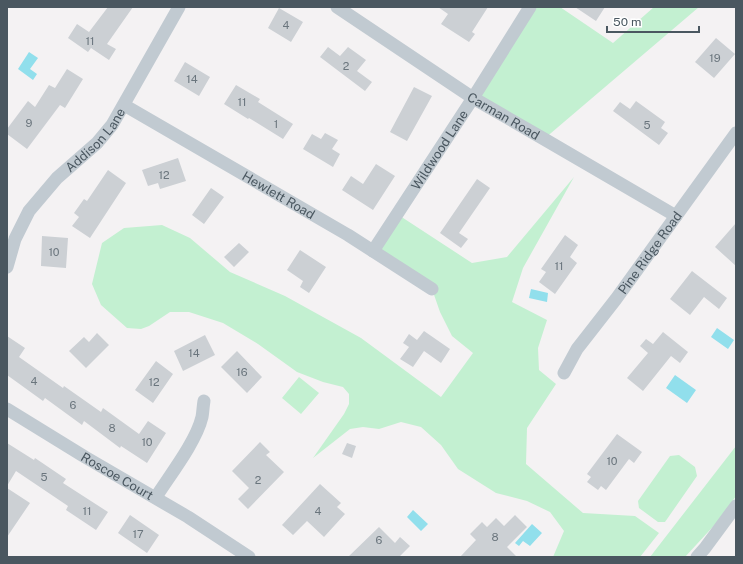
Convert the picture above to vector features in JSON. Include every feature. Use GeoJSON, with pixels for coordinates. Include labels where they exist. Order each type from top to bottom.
{"type":"FeatureCollection","features":[{"type":"Feature","properties":{"kind":"street","name":"Addison Lane"},"geometry":{"type":"LineString","coordinates":[[7,267],[15,239],[29,211],[57,178],[97,143],[112,125],[179,7]]}},
{"type":"Feature","properties":{"kind":"street","name":"Carman Road"},"geometry":{"type":"LineString","coordinates":[[337,7],[473,98],[676,216]]}},
{"type":"Feature","properties":{"kind":"street","name":"Wildwood Lane"},"geometry":{"type":"LineString","coordinates":[[373,251],[473,98],[530,7]]}},
{"type":"Feature","properties":{"kind":"street","name":"Hewlett Road"},"geometry":{"type":"LineString","coordinates":[[124,105],[373,251],[432,289]]}},
{"type":"Feature","properties":{"kind":"street","name":"Pine Ridge Road"},"geometry":{"type":"LineString","coordinates":[[564,373],[577,349],[616,299],[736,133]]}},
{"type":"Feature","properties":{"kind":"street","name":"Roscoe Court"},"geometry":{"type":"LineString","coordinates":[[7,409],[85,457],[156,497],[190,445],[199,427],[204,401]]}},
{"type":"Feature","properties":{"kind":"street"},"geometry":{"type":"LineString","coordinates":[[156,497],[249,557]]}},
{"type":"Feature","properties":{"kind":"street"},"geometry":{"type":"LineString","coordinates":[[697,557],[736,506]]}},
{"type":"Feature","properties":{"kind":"green space"},"geometry":{"type":"Polygon","coordinates":[[[530,7],[560,7],[613,43],[654,7],[699,7],[544,139],[473,98],[530,7]]]}},
{"type":"Feature","properties":{"kind":"green space"},"geometry":{"type":"Polygon","coordinates":[[[574,177],[523,268],[512,302],[547,320],[538,348],[539,370],[556,384],[527,428],[526,464],[583,513],[635,516],[659,533],[640,557],[553,557],[564,531],[550,512],[527,501],[496,493],[458,469],[441,445],[421,427],[401,422],[379,429],[363,427],[350,429],[313,458],[344,414],[349,404],[349,394],[343,387],[323,382],[297,372],[258,344],[223,323],[189,312],[170,312],[149,326],[141,329],[127,328],[101,305],[92,284],[102,243],[124,228],[162,225],[190,238],[230,272],[285,296],[361,338],[441,397],[473,353],[452,336],[440,312],[432,289],[373,251],[397,214],[472,263],[507,257],[574,177]]]}},
{"type":"Feature","properties":{"kind":"green space"},"geometry":{"type":"Polygon","coordinates":[[[299,377],[319,393],[301,414],[282,398],[299,377]]]}},
{"type":"Feature","properties":{"kind":"green space"},"geometry":{"type":"Polygon","coordinates":[[[736,446],[736,496],[720,519],[685,557],[650,557],[736,446]]]}},
{"type":"Feature","properties":{"kind":"green space"},"geometry":{"type":"Polygon","coordinates":[[[679,455],[695,467],[697,476],[665,522],[658,522],[639,508],[638,501],[670,456],[679,455]]]}},
{"type":"Feature","properties":{"kind":"water"},"geometry":{"type":"Polygon","coordinates":[[[29,52],[38,58],[30,69],[37,74],[33,80],[18,69],[29,52]]]}},
{"type":"Feature","properties":{"kind":"water"},"geometry":{"type":"Polygon","coordinates":[[[531,289],[548,293],[547,302],[529,298],[531,289]]]}},
{"type":"Feature","properties":{"kind":"water"},"geometry":{"type":"Polygon","coordinates":[[[717,328],[734,340],[728,349],[711,337],[717,328]]]}},
{"type":"Feature","properties":{"kind":"water"},"geometry":{"type":"Polygon","coordinates":[[[675,375],[696,390],[687,403],[666,388],[675,375]]]}},
{"type":"Feature","properties":{"kind":"water"},"geometry":{"type":"Polygon","coordinates":[[[413,510],[428,524],[421,531],[407,517],[413,510]]]}},
{"type":"Feature","properties":{"kind":"water"},"geometry":{"type":"Polygon","coordinates":[[[532,524],[542,533],[530,546],[523,541],[519,546],[515,543],[532,524]]]}},
{"type":"Feature","properties":{"kind":"building"},"geometry":{"type":"Polygon","coordinates":[[[108,7],[133,7],[107,44],[116,49],[109,60],[91,48],[88,52],[68,38],[77,24],[89,32],[108,7]]]}},
{"type":"Feature","properties":{"kind":"building"},"geometry":{"type":"Polygon","coordinates":[[[438,7],[488,7],[472,32],[475,34],[469,42],[441,24],[448,14],[438,7]]]}},
{"type":"Feature","properties":{"kind":"building"},"geometry":{"type":"Polygon","coordinates":[[[575,7],[605,7],[596,21],[575,7]]]}},
{"type":"Feature","properties":{"kind":"building"},"geometry":{"type":"Polygon","coordinates":[[[279,8],[303,22],[291,42],[268,28],[279,8]]]}},
{"type":"Feature","properties":{"kind":"building"},"geometry":{"type":"Polygon","coordinates":[[[716,38],[735,54],[714,78],[695,62],[716,38]]]}},
{"type":"Feature","properties":{"kind":"building"},"geometry":{"type":"Polygon","coordinates":[[[328,47],[340,56],[348,47],[366,60],[357,71],[372,82],[365,91],[320,57],[328,47]]]}},
{"type":"Feature","properties":{"kind":"building"},"geometry":{"type":"Polygon","coordinates":[[[185,62],[210,77],[199,96],[174,81],[185,62]]]}},
{"type":"Feature","properties":{"kind":"building"},"geometry":{"type":"Polygon","coordinates":[[[67,69],[83,79],[65,108],[60,105],[27,149],[7,134],[7,129],[28,101],[35,107],[49,85],[55,88],[67,69]]]}},
{"type":"Feature","properties":{"kind":"building"},"geometry":{"type":"Polygon","coordinates":[[[236,85],[260,99],[258,102],[293,124],[283,139],[224,104],[236,85]]]}},
{"type":"Feature","properties":{"kind":"building"},"geometry":{"type":"Polygon","coordinates":[[[414,87],[432,96],[407,141],[390,132],[414,87]]]}},
{"type":"Feature","properties":{"kind":"building"},"geometry":{"type":"Polygon","coordinates":[[[636,101],[665,122],[661,128],[668,133],[659,145],[613,111],[620,102],[630,109],[636,101]]]}},
{"type":"Feature","properties":{"kind":"building"},"geometry":{"type":"Polygon","coordinates":[[[325,133],[338,140],[332,149],[340,154],[333,167],[303,149],[312,134],[321,139],[325,133]]]}},
{"type":"Feature","properties":{"kind":"building"},"geometry":{"type":"Polygon","coordinates":[[[178,158],[186,181],[160,189],[158,183],[148,186],[142,170],[178,158]]]}},
{"type":"Feature","properties":{"kind":"building"},"geometry":{"type":"Polygon","coordinates":[[[376,164],[395,176],[373,210],[342,190],[351,176],[363,184],[376,164]]]}},
{"type":"Feature","properties":{"kind":"building"},"geometry":{"type":"Polygon","coordinates":[[[108,170],[126,183],[90,238],[72,226],[79,217],[74,213],[84,199],[87,201],[108,170]]]}},
{"type":"Feature","properties":{"kind":"building"},"geometry":{"type":"Polygon","coordinates":[[[477,179],[490,188],[459,233],[468,239],[461,248],[440,233],[477,179]]]}},
{"type":"Feature","properties":{"kind":"building"},"geometry":{"type":"Polygon","coordinates":[[[211,188],[224,197],[204,224],[192,215],[211,188]]]}},
{"type":"Feature","properties":{"kind":"building"},"geometry":{"type":"Polygon","coordinates":[[[736,223],[736,266],[715,247],[736,223]]]}},
{"type":"Feature","properties":{"kind":"building"},"geometry":{"type":"Polygon","coordinates":[[[565,235],[578,245],[570,257],[577,263],[555,294],[539,282],[546,272],[541,269],[565,235]]]}},
{"type":"Feature","properties":{"kind":"building"},"geometry":{"type":"Polygon","coordinates":[[[42,236],[68,238],[66,268],[41,266],[42,236]]]}},
{"type":"Feature","properties":{"kind":"building"},"geometry":{"type":"Polygon","coordinates":[[[239,243],[249,252],[234,267],[224,257],[239,243]]]}},
{"type":"Feature","properties":{"kind":"building"},"geometry":{"type":"Polygon","coordinates":[[[300,250],[326,267],[309,293],[300,287],[303,281],[287,270],[300,250]]]}},
{"type":"Feature","properties":{"kind":"building"},"geometry":{"type":"Polygon","coordinates":[[[692,271],[727,298],[719,309],[704,297],[690,315],[670,299],[692,271]]]}},
{"type":"Feature","properties":{"kind":"building"},"geometry":{"type":"Polygon","coordinates":[[[424,331],[450,349],[441,363],[424,351],[413,367],[400,359],[409,347],[403,343],[409,334],[417,340],[424,331]]]}},
{"type":"Feature","properties":{"kind":"building"},"geometry":{"type":"Polygon","coordinates":[[[663,332],[688,352],[680,363],[671,356],[643,391],[627,378],[648,353],[640,346],[646,339],[653,344],[663,332]]]}},
{"type":"Feature","properties":{"kind":"building"},"geometry":{"type":"Polygon","coordinates":[[[97,333],[109,345],[86,368],[69,351],[84,337],[89,342],[97,333]]]}},
{"type":"Feature","properties":{"kind":"building"},"geometry":{"type":"Polygon","coordinates":[[[205,335],[215,355],[183,371],[174,351],[205,335]]]}},
{"type":"Feature","properties":{"kind":"building"},"geometry":{"type":"Polygon","coordinates":[[[7,336],[25,348],[19,357],[63,388],[64,386],[101,412],[103,408],[139,434],[148,421],[166,433],[147,463],[121,446],[120,448],[84,421],[82,425],[45,398],[43,401],[7,375],[7,336]]]}},
{"type":"Feature","properties":{"kind":"building"},"geometry":{"type":"Polygon","coordinates":[[[237,351],[262,377],[247,393],[221,367],[237,351]]]}},
{"type":"Feature","properties":{"kind":"building"},"geometry":{"type":"Polygon","coordinates":[[[156,361],[173,374],[153,403],[135,390],[156,361]]]}},
{"type":"Feature","properties":{"kind":"building"},"geometry":{"type":"Polygon","coordinates":[[[617,434],[642,452],[634,463],[629,459],[606,490],[601,486],[598,490],[587,482],[591,477],[587,474],[617,434]]]}},
{"type":"Feature","properties":{"kind":"building"},"geometry":{"type":"Polygon","coordinates":[[[260,442],[270,452],[266,455],[284,472],[248,509],[238,499],[249,488],[232,471],[260,442]]]}},
{"type":"Feature","properties":{"kind":"building"},"geometry":{"type":"Polygon","coordinates":[[[7,443],[34,460],[35,458],[66,479],[63,483],[108,512],[96,530],[66,510],[68,506],[16,471],[7,486],[7,443]]]}},
{"type":"Feature","properties":{"kind":"building"},"geometry":{"type":"Polygon","coordinates":[[[347,443],[356,446],[352,458],[342,454],[347,443]]]}},
{"type":"Feature","properties":{"kind":"building"},"geometry":{"type":"Polygon","coordinates":[[[320,484],[341,503],[337,507],[345,514],[324,537],[307,521],[293,535],[282,525],[320,484]]]}},
{"type":"Feature","properties":{"kind":"building"},"geometry":{"type":"Polygon","coordinates":[[[7,488],[30,503],[7,537],[7,488]]]}},
{"type":"Feature","properties":{"kind":"building"},"geometry":{"type":"Polygon","coordinates":[[[130,515],[159,535],[147,553],[118,533],[130,515]]]}},
{"type":"Feature","properties":{"kind":"building"},"geometry":{"type":"Polygon","coordinates":[[[515,515],[527,527],[507,547],[517,557],[460,557],[476,540],[470,534],[482,522],[487,527],[496,518],[504,526],[515,515]]]}},
{"type":"Feature","properties":{"kind":"building"},"geometry":{"type":"Polygon","coordinates":[[[379,527],[395,543],[400,537],[410,546],[399,557],[348,557],[379,527]]]}}]}
